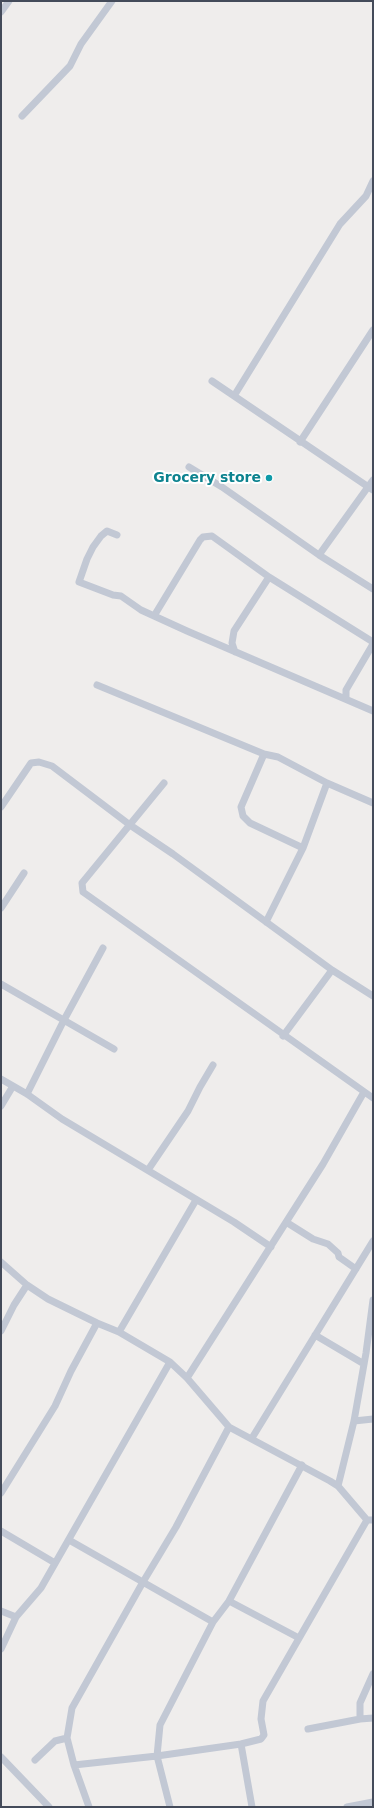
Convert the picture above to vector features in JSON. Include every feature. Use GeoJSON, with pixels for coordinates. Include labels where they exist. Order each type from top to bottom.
{"type":"FeatureCollection","features":[{"type":"Feature","properties":{"kind":"street"},"geometry":{"type":"LineString","coordinates":[[1,12],[9,1]]}},
{"type":"Feature","properties":{"kind":"street"},"geometry":{"type":"LineString","coordinates":[[22,116],[70,66],[81,44],[112,1]]}},
{"type":"Feature","properties":{"kind":"street"},"geometry":{"type":"LineString","coordinates":[[234,396],[340,224],[366,196],[373,181]]}},
{"type":"Feature","properties":{"kind":"street"},"geometry":{"type":"LineString","coordinates":[[300,442],[373,330]]}},
{"type":"Feature","properties":{"kind":"street"},"geometry":{"type":"LineString","coordinates":[[212,381],[370,489]]}},
{"type":"Feature","properties":{"kind":"street"},"geometry":{"type":"LineString","coordinates":[[189,467],[222,487],[318,555],[373,589]]}},
{"type":"Feature","properties":{"kind":"street"},"geometry":{"type":"LineString","coordinates":[[318,555],[370,489],[373,480]]}},
{"type":"Feature","properties":{"kind":"street"},"geometry":{"type":"LineString","coordinates":[[117,535],[107,532],[101,536],[87,559],[79,582],[113,595],[122,596],[141,610],[154,616],[373,711]]}},
{"type":"Feature","properties":{"kind":"street"},"geometry":{"type":"LineString","coordinates":[[154,616],[166,594],[203,537],[212,536],[269,577],[373,643],[346,690],[346,699]]}},
{"type":"Feature","properties":{"kind":"street"},"geometry":{"type":"LineString","coordinates":[[235,652],[232,643],[234,631],[269,577]]}},
{"type":"Feature","properties":{"kind":"street"},"geometry":{"type":"LineString","coordinates":[[97,685],[264,754],[278,757],[327,783],[373,802]]}},
{"type":"Feature","properties":{"kind":"street"},"geometry":{"type":"LineString","coordinates":[[264,754],[241,807],[243,816],[250,823],[303,848]]}},
{"type":"Feature","properties":{"kind":"street"},"geometry":{"type":"LineString","coordinates":[[1,807],[31,763],[39,762],[52,766],[130,825],[173,854],[332,970],[373,996]]}},
{"type":"Feature","properties":{"kind":"street"},"geometry":{"type":"LineString","coordinates":[[164,783],[82,883],[83,892],[283,1036],[373,1098]]}},
{"type":"Feature","properties":{"kind":"street"},"geometry":{"type":"LineString","coordinates":[[266,922],[303,848],[327,783]]}},
{"type":"Feature","properties":{"kind":"street"},"geometry":{"type":"LineString","coordinates":[[1,908],[24,873]]}},
{"type":"Feature","properties":{"kind":"street"},"geometry":{"type":"LineString","coordinates":[[27,1094],[64,1020],[103,948]]}},
{"type":"Feature","properties":{"kind":"street"},"geometry":{"type":"LineString","coordinates":[[283,1036],[332,970]]}},
{"type":"Feature","properties":{"kind":"street"},"geometry":{"type":"LineString","coordinates":[[1,984],[114,1049]]}},
{"type":"Feature","properties":{"kind":"street"},"geometry":{"type":"LineString","coordinates":[[148,1170],[188,1111],[213,1065]]}},
{"type":"Feature","properties":{"kind":"street"},"geometry":{"type":"LineString","coordinates":[[1,1079],[27,1094],[62,1119],[234,1222],[271,1247]]}},
{"type":"Feature","properties":{"kind":"street"},"geometry":{"type":"LineString","coordinates":[[1,1106],[13,1086]]}},
{"type":"Feature","properties":{"kind":"street"},"geometry":{"type":"LineString","coordinates":[[187,1378],[271,1247],[364,1092]]}},
{"type":"Feature","properties":{"kind":"street"},"geometry":{"type":"LineString","coordinates":[[119,1332],[196,1200]]}},
{"type":"Feature","properties":{"kind":"street"},"geometry":{"type":"LineString","coordinates":[[286,1222],[313,1239],[328,1244],[338,1253],[340,1257],[356,1269]]}},
{"type":"Feature","properties":{"kind":"street"},"geometry":{"type":"LineString","coordinates":[[252,1438],[373,1241]]}},
{"type":"Feature","properties":{"kind":"street"},"geometry":{"type":"LineString","coordinates":[[1,1262],[27,1285],[48,1299],[119,1332],[170,1362],[187,1378],[229,1427],[302,1465],[338,1486],[370,1520],[263,1701],[261,1719],[264,1735],[258,1740],[241,1744],[157,1756],[74,1765]]}},
{"type":"Feature","properties":{"kind":"street"},"geometry":{"type":"LineString","coordinates":[[1,1331],[14,1305],[27,1285]]}},
{"type":"Feature","properties":{"kind":"street"},"geometry":{"type":"LineString","coordinates":[[338,1486],[354,1421],[364,1364],[370,1353],[373,1300]]}},
{"type":"Feature","properties":{"kind":"street"},"geometry":{"type":"LineString","coordinates":[[1,1493],[56,1406],[71,1371],[97,1323]]}},
{"type":"Feature","properties":{"kind":"street"},"geometry":{"type":"LineString","coordinates":[[315,1335],[364,1364]]}},
{"type":"Feature","properties":{"kind":"street"},"geometry":{"type":"LineString","coordinates":[[1,1649],[16,1617],[41,1588],[170,1362]]}},
{"type":"Feature","properties":{"kind":"street"},"geometry":{"type":"LineString","coordinates":[[354,1421],[373,1419]]}},
{"type":"Feature","properties":{"kind":"street"},"geometry":{"type":"LineString","coordinates":[[89,1807],[74,1765],[67,1738],[72,1708],[143,1582],[176,1527],[229,1427]]}},
{"type":"Feature","properties":{"kind":"street"},"geometry":{"type":"LineString","coordinates":[[170,1807],[157,1756],[160,1725],[213,1622],[229,1601],[302,1465]]}},
{"type":"Feature","properties":{"kind":"street"},"geometry":{"type":"LineString","coordinates":[[1,1531],[55,1563]]}},
{"type":"Feature","properties":{"kind":"street"},"geometry":{"type":"LineString","coordinates":[[69,1540],[213,1622]]}},
{"type":"Feature","properties":{"kind":"street"},"geometry":{"type":"LineString","coordinates":[[229,1601],[299,1638]]}},
{"type":"Feature","properties":{"kind":"street"},"geometry":{"type":"LineString","coordinates":[[1,1610],[16,1617]]}},
{"type":"Feature","properties":{"kind":"street"},"geometry":{"type":"LineString","coordinates":[[360,1719],[360,1703],[373,1674]]}},
{"type":"Feature","properties":{"kind":"street"},"geometry":{"type":"LineString","coordinates":[[308,1729],[373,1718]]}},
{"type":"Feature","properties":{"kind":"street"},"geometry":{"type":"LineString","coordinates":[[35,1760],[55,1740],[67,1738]]}},
{"type":"Feature","properties":{"kind":"street"},"geometry":{"type":"LineString","coordinates":[[241,1744],[252,1807]]}},
{"type":"Feature","properties":{"kind":"street"},"geometry":{"type":"LineString","coordinates":[[1,1757],[49,1807]]}},
{"type":"Feature","properties":{"kind":"street"},"geometry":{"type":"LineString","coordinates":[[347,1807],[373,1802]]}},
{"type":"Feature","properties":{"kind":"place","name":"Grocery store"},"geometry":{"type":"Point","coordinates":[269,478]}}]}
